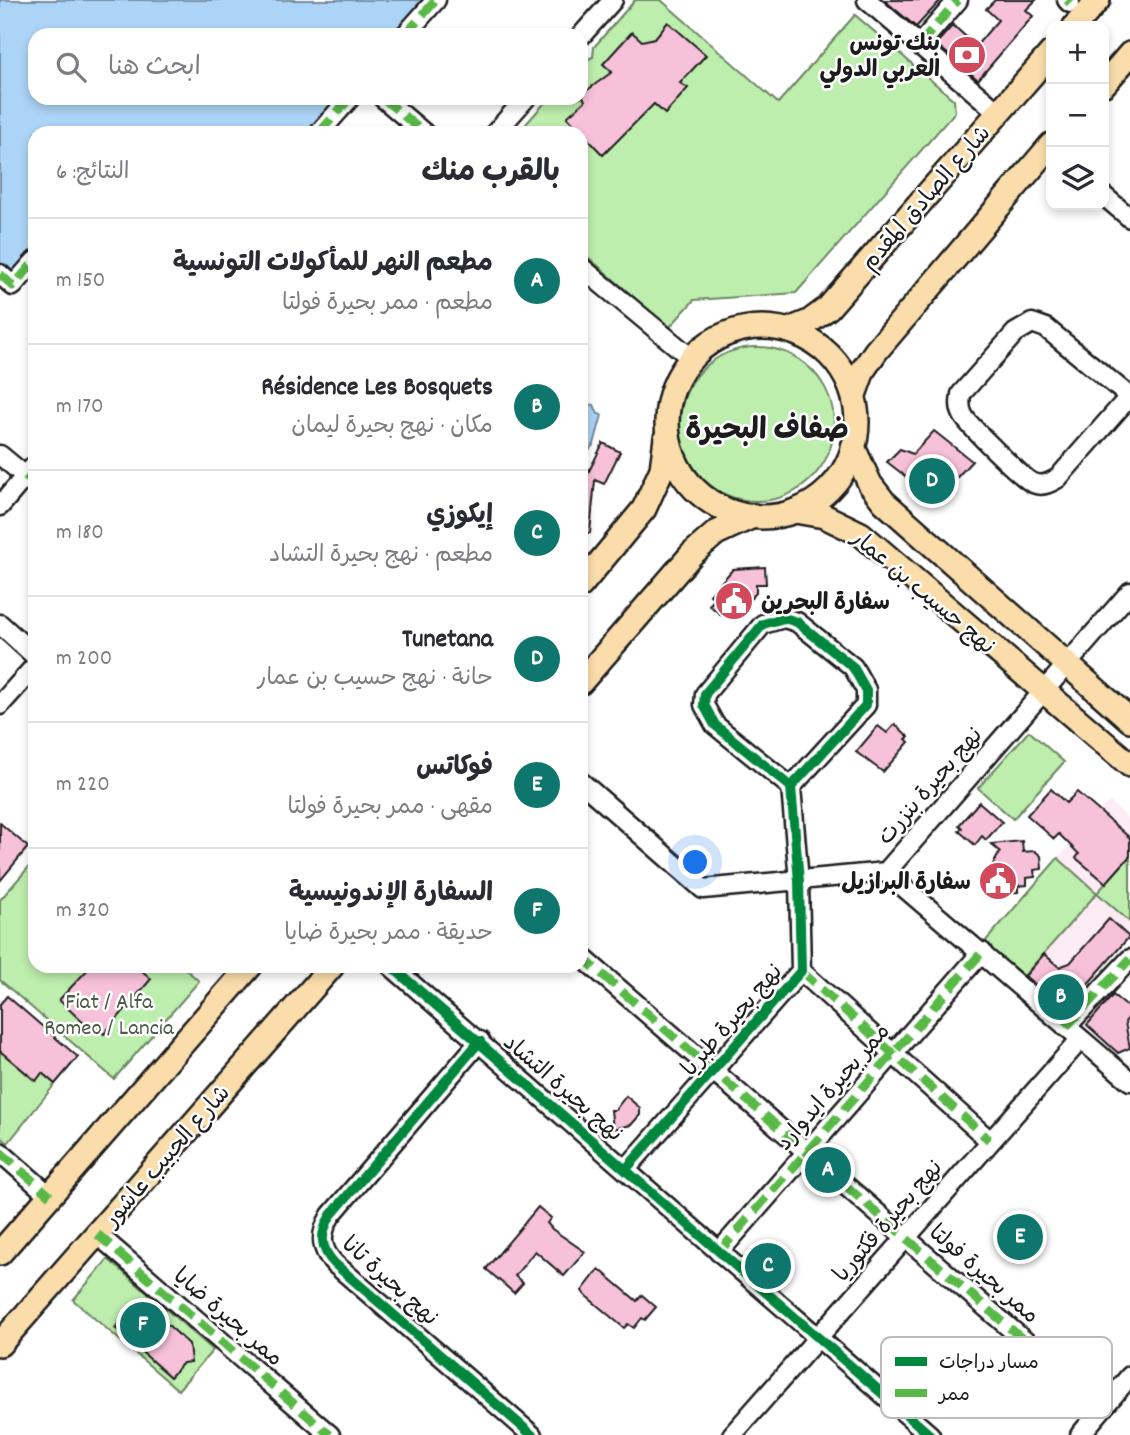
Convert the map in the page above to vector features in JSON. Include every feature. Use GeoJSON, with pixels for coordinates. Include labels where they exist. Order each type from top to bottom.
{"type":"FeatureCollection","features":[{"type":"Feature","properties":{"kind":"main road"},"geometry":{"type":"LineString","coordinates":[[1079,21],[1098,0]]}},
{"type":"Feature","properties":{"kind":"main road"},"geometry":{"type":"LineString","coordinates":[[1109,78],[1130,54]]}},
{"type":"Feature","properties":{"kind":"main road","name":"شارع الصادق المقدم"},"geometry":{"type":"LineString","coordinates":[[789,330],[808,322],[828,308],[1046,59]]}},
{"type":"Feature","properties":{"kind":"main road"},"geometry":{"type":"LineString","coordinates":[[854,395],[876,351],[1046,154]]}},
{"type":"Feature","properties":{"kind":"main road"},"geometry":{"type":"LineString","coordinates":[[588,577],[644,509],[655,490],[667,432],[671,392],[691,358],[720,336],[754,326],[789,330],[818,344],[841,366],[854,395],[857,435],[846,468],[824,494],[795,511],[753,516],[716,533],[692,554],[588,674]]}},
{"type":"Feature","properties":{"kind":"main road"},"geometry":{"type":"LineString","coordinates":[[667,432],[673,457],[695,489],[727,510],[753,516]]}},
{"type":"Feature","properties":{"kind":"main road","name":"نهج حسيب بن عمار"},"geometry":{"type":"LineString","coordinates":[[853,447],[870,484],[884,502],[1130,720]]}},
{"type":"Feature","properties":{"kind":"main road","name":"نهج حسيب بن عمار"},"geometry":{"type":"LineString","coordinates":[[795,511],[824,516],[861,534],[1130,765]]}},
{"type":"Feature","properties":{"kind":"main road"},"geometry":{"type":"LineString","coordinates":[[0,1253],[244,973]]}},
{"type":"Feature","properties":{"kind":"main road","name":"شارع الحبيب عاشور"},"geometry":{"type":"LineString","coordinates":[[0,1344],[326,973]]}},
{"type":"Feature","properties":{"kind":"street"},"geometry":{"type":"LineString","coordinates":[[411,28],[436,0]]}},
{"type":"Feature","properties":{"kind":"street"},"geometry":{"type":"LineString","coordinates":[[588,28],[613,0]]}},
{"type":"Feature","properties":{"kind":"street"},"geometry":{"type":"LineString","coordinates":[[867,0],[999,113]]}},
{"type":"Feature","properties":{"kind":"street"},"geometry":{"type":"LineString","coordinates":[[919,45],[958,0]]}},
{"type":"Feature","properties":{"kind":"street"},"geometry":{"type":"LineString","coordinates":[[325,126],[344,105]]}},
{"type":"Feature","properties":{"kind":"street"},"geometry":{"type":"LineString","coordinates":[[391,105],[416,126]]}},
{"type":"Feature","properties":{"kind":"street"},"geometry":{"type":"LineString","coordinates":[[501,126],[520,105]]}},
{"type":"Feature","properties":{"kind":"street"},"geometry":{"type":"LineString","coordinates":[[1109,200],[1130,218]]}},
{"type":"Feature","properties":{"kind":"street"},"geometry":{"type":"LineString","coordinates":[[0,274],[13,286],[28,269]]}},
{"type":"Feature","properties":{"kind":"street"},"geometry":{"type":"LineString","coordinates":[[588,273],[691,358]]}},
{"type":"Feature","properties":{"kind":"street"},"geometry":{"type":"LineString","coordinates":[[1032,323],[1046,328],[1129,397],[1058,478],[1047,485],[1032,483],[981,436],[962,414],[960,403],[961,394],[1015,333],[1032,323]]}},
{"type":"Feature","properties":{"kind":"street"},"geometry":{"type":"LineString","coordinates":[[0,455],[28,472]]}},
{"type":"Feature","properties":{"kind":"street"},"geometry":{"type":"LineString","coordinates":[[0,506],[28,479]]}},
{"type":"Feature","properties":{"kind":"street"},"geometry":{"type":"LineString","coordinates":[[1043,690],[1130,592]]}},
{"type":"Feature","properties":{"kind":"street"},"geometry":{"type":"LineString","coordinates":[[784,618],[797,622],[853,667],[867,698],[866,705],[790,787],[715,725],[704,705],[705,694],[763,624],[784,618]]}},
{"type":"Feature","properties":{"kind":"street"},"geometry":{"type":"LineString","coordinates":[[0,624],[28,650]]}},
{"type":"Feature","properties":{"kind":"street"},"geometry":{"type":"LineString","coordinates":[[0,705],[28,674]]}},
{"type":"Feature","properties":{"kind":"street","name":"نهج بحيرة بنزرت"},"geometry":{"type":"LineString","coordinates":[[588,788],[703,889],[886,872],[1043,690]]}},
{"type":"Feature","properties":{"kind":"street","name":"نهج بحيرة طبريا"},"geometry":{"type":"LineString","coordinates":[[626,1169],[801,971],[799,881],[790,787]]}},
{"type":"Feature","properties":{"kind":"street"},"geometry":{"type":"LineString","coordinates":[[886,872],[1130,1081]]}},
{"type":"Feature","properties":{"kind":"street","name":"ممر بحيرة ايدوارد"},"geometry":{"type":"LineString","coordinates":[[719,1252],[982,953]]}},
{"type":"Feature","properties":{"kind":"street"},"geometry":{"type":"LineString","coordinates":[[1066,1027],[1130,959]]}},
{"type":"Feature","properties":{"kind":"street","name":"ممر بحيرة فولتا"},"geometry":{"type":"LineString","coordinates":[[588,962],[1021,1337]]}},
{"type":"Feature","properties":{"kind":"street"},"geometry":{"type":"LineString","coordinates":[[801,971],[989,1140]]}},
{"type":"Feature","properties":{"kind":"street","name":"نهج بحيرة التشاد"},"geometry":{"type":"LineString","coordinates":[[399,973],[881,1393]]}},
{"type":"Feature","properties":{"kind":"street","name":"نهج بحيرة فكتوريا"},"geometry":{"type":"LineString","coordinates":[[732,1435],[989,1140],[1080,1040]]}},
{"type":"Feature","properties":{"kind":"street","name":"نهج بحيرة تانا"},"geometry":{"type":"LineString","coordinates":[[480,1041],[331,1215],[322,1242],[327,1255],[335,1264],[532,1435]]}},
{"type":"Feature","properties":{"kind":"street"},"geometry":{"type":"LineString","coordinates":[[0,1152],[50,1196]]}},
{"type":"Feature","properties":{"kind":"street","name":"ممر بحيرة ضايا"},"geometry":{"type":"LineString","coordinates":[[97,1234],[330,1435]]}},
{"type":"Feature","properties":{"kind":"street"},"geometry":{"type":"LineString","coordinates":[[1112,1397],[1130,1376]]}},
{"type":"Feature","properties":{"kind":"street","name":"نهج بحيرة التشاد"},"geometry":{"type":"LineString","coordinates":[[910,1418],[930,1435]]}},
{"type":"Feature","properties":{"kind":"street"},"geometry":{"type":"LineString","coordinates":[[1080,1435],[1094,1418]]}},
{"type":"Feature","properties":{"kind":"shaded area"},"geometry":{"type":"Polygon","coordinates":[[[1109,801],[1130,820],[1130,856],[1098,893],[1130,922],[1130,936],[1063,1013],[1023,977],[1097,893],[1058,858],[1109,801]]]}},
{"type":"Feature","properties":{"kind":"green space"},"geometry":{"type":"Polygon","coordinates":[[[635,0],[661,0],[778,103],[855,15],[954,100],[955,112],[796,293],[694,300],[669,328],[588,257],[588,126],[524,126],[543,105],[588,105],[588,59],[593,57],[594,47],[635,0]]]}},
{"type":"Feature","properties":{"kind":"green space"},"geometry":{"type":"Polygon","coordinates":[[[757,347],[787,353],[812,369],[828,394],[834,424],[828,454],[812,479],[787,495],[757,501],[727,495],[702,479],[686,454],[680,424],[686,394],[702,369],[727,353],[757,347]]]}},
{"type":"Feature","properties":{"kind":"green space"},"geometry":{"type":"Polygon","coordinates":[[[1029,731],[1064,762],[1013,819],[978,788],[1029,731]]]}},
{"type":"Feature","properties":{"kind":"green space"},"geometry":{"type":"Polygon","coordinates":[[[1130,856],[1130,922],[1097,893],[1130,856]]]}},
{"type":"Feature","properties":{"kind":"green space"},"geometry":{"type":"Polygon","coordinates":[[[1058,858],[1097,893],[1023,977],[984,943],[1058,858]]]}},
{"type":"Feature","properties":{"kind":"green space","name":"Fiat / Alfa Romeo / Lancia"},"geometry":{"type":"Polygon","coordinates":[[[28,868],[28,973],[190,973],[199,981],[114,1079],[0,980],[0,900],[28,868]]]}},
{"type":"Feature","properties":{"kind":"green space"},"geometry":{"type":"Polygon","coordinates":[[[0,1051],[35,1081],[42,1073],[55,1084],[8,1143],[0,1136],[0,1051]]]}},
{"type":"Feature","properties":{"kind":"green space"},"geometry":{"type":"Polygon","coordinates":[[[108,1259],[213,1350],[178,1390],[73,1300],[108,1259]]]}},
{"type":"Feature","properties":{"kind":"water"},"geometry":{"type":"Polygon","coordinates":[[[0,0],[432,0],[407,28],[28,28],[28,105],[338,105],[319,126],[28,126],[28,258],[12,275],[0,265],[0,0]]]}},
{"type":"Feature","properties":{"kind":"water"},"geometry":{"type":"Polygon","coordinates":[[[588,404],[594,405],[598,414],[602,415],[594,444],[588,451],[588,404]]]}},
{"type":"Feature","properties":{"kind":"building"},"geometry":{"type":"Polygon","coordinates":[[[884,0],[941,0],[916,27],[884,0]]]}},
{"type":"Feature","properties":{"kind":"building"},"geometry":{"type":"Polygon","coordinates":[[[995,0],[1036,0],[1026,10],[1033,16],[978,80],[936,44],[953,25],[976,46],[998,20],[986,9],[995,0]]]}},
{"type":"Feature","properties":{"kind":"building"},"geometry":{"type":"Polygon","coordinates":[[[668,22],[706,55],[680,83],[688,88],[665,114],[654,104],[603,155],[588,139],[588,126],[576,126],[567,117],[580,105],[588,105],[588,90],[612,72],[603,64],[632,32],[642,41],[655,38],[668,22]]]}},
{"type":"Feature","properties":{"kind":"building"},"geometry":{"type":"Polygon","coordinates":[[[934,431],[972,461],[936,500],[887,462],[900,449],[913,454],[934,431]]]}},
{"type":"Feature","properties":{"kind":"building"},"geometry":{"type":"Polygon","coordinates":[[[603,443],[620,452],[604,484],[595,480],[590,533],[588,533],[588,473],[603,443]]]}},
{"type":"Feature","properties":{"kind":"building"},"geometry":{"type":"Polygon","coordinates":[[[765,567],[766,584],[756,584],[756,593],[743,606],[739,602],[729,613],[725,610],[721,615],[709,605],[715,599],[710,595],[733,569],[765,567]]]}},
{"type":"Feature","properties":{"kind":"building"},"geometry":{"type":"Polygon","coordinates":[[[895,724],[909,737],[906,739],[909,742],[883,772],[856,752],[878,726],[887,733],[895,724]]]}},
{"type":"Feature","properties":{"kind":"building"},"geometry":{"type":"Polygon","coordinates":[[[1051,789],[1066,803],[1077,792],[1130,838],[1130,856],[1106,883],[1076,858],[1079,854],[1059,834],[1054,839],[1027,815],[1051,789]]]}},
{"type":"Feature","properties":{"kind":"building"},"geometry":{"type":"Polygon","coordinates":[[[979,802],[1002,822],[986,840],[982,836],[975,845],[959,831],[962,828],[959,825],[979,802]]]}},
{"type":"Feature","properties":{"kind":"building"},"geometry":{"type":"Polygon","coordinates":[[[0,823],[28,847],[0,881],[0,823]]]}},
{"type":"Feature","properties":{"kind":"building"},"geometry":{"type":"Polygon","coordinates":[[[1022,841],[1023,852],[1035,851],[1041,856],[1042,869],[1034,870],[1035,877],[1027,878],[1027,885],[1018,886],[1018,892],[1001,893],[1000,878],[990,870],[1000,852],[991,844],[1022,841]]]}},
{"type":"Feature","properties":{"kind":"building"},"geometry":{"type":"Polygon","coordinates":[[[1109,919],[1129,937],[1065,1010],[1025,976],[1044,954],[1059,967],[1070,963],[1109,919]]]}},
{"type":"Feature","properties":{"kind":"building"},"geometry":{"type":"Polygon","coordinates":[[[84,973],[145,973],[151,979],[104,1034],[95,1026],[91,1030],[59,1000],[84,973]]]}},
{"type":"Feature","properties":{"kind":"building"},"geometry":{"type":"Polygon","coordinates":[[[1113,995],[1130,1009],[1130,1016],[1125,1022],[1130,1048],[1118,1053],[1087,1025],[1113,995]]]}},
{"type":"Feature","properties":{"kind":"building"},"geometry":{"type":"Polygon","coordinates":[[[7,996],[78,1057],[55,1084],[42,1073],[36,1081],[0,1051],[0,1004],[7,996]]]}},
{"type":"Feature","properties":{"kind":"building"},"geometry":{"type":"Polygon","coordinates":[[[626,1096],[640,1108],[640,1115],[631,1125],[613,1129],[611,1110],[615,1110],[626,1096]]]}},
{"type":"Feature","properties":{"kind":"building"},"geometry":{"type":"Polygon","coordinates":[[[538,1207],[551,1218],[547,1223],[552,1229],[585,1252],[564,1276],[535,1251],[515,1276],[523,1283],[514,1293],[486,1269],[538,1207]]]}},
{"type":"Feature","properties":{"kind":"building"},"geometry":{"type":"Polygon","coordinates":[[[599,1269],[637,1301],[642,1295],[656,1307],[645,1320],[642,1318],[634,1328],[628,1324],[624,1328],[585,1295],[582,1291],[599,1269]]]}},
{"type":"Feature","properties":{"kind":"building"},"geometry":{"type":"Polygon","coordinates":[[[134,1307],[167,1324],[189,1344],[191,1362],[183,1363],[170,1377],[115,1328],[134,1307]]]}},
{"type":"Feature","properties":{"kind":"marked path"},"geometry":{"type":"LineString","coordinates":[[411,28],[436,0]]}},
{"type":"Feature","properties":{"kind":"marked path"},"geometry":{"type":"LineString","coordinates":[[919,45],[958,0]]}},
{"type":"Feature","properties":{"kind":"marked path"},"geometry":{"type":"LineString","coordinates":[[1067,0],[1070,3]]}},
{"type":"Feature","properties":{"kind":"marked path"},"geometry":{"type":"LineString","coordinates":[[325,126],[344,105]]}},
{"type":"Feature","properties":{"kind":"marked path"},"geometry":{"type":"LineString","coordinates":[[391,105],[416,126]]}},
{"type":"Feature","properties":{"kind":"marked path"},"geometry":{"type":"LineString","coordinates":[[0,274],[13,286],[28,269]]}},
{"type":"Feature","properties":{"kind":"marked path"},"geometry":{"type":"LineString","coordinates":[[719,1252],[982,952]]}},
{"type":"Feature","properties":{"kind":"marked path"},"geometry":{"type":"LineString","coordinates":[[1066,1027],[1130,959]]}},
{"type":"Feature","properties":{"kind":"marked path"},"geometry":{"type":"LineString","coordinates":[[588,962],[1020,1337]]}},
{"type":"Feature","properties":{"kind":"marked path"},"geometry":{"type":"LineString","coordinates":[[801,971],[989,1140]]}},
{"type":"Feature","properties":{"kind":"marked path"},"geometry":{"type":"LineString","coordinates":[[0,1152],[50,1196]]}},
{"type":"Feature","properties":{"kind":"marked path"},"geometry":{"type":"LineString","coordinates":[[97,1234],[330,1435]]}},
{"type":"Feature","properties":{"kind":"cycle path"},"geometry":{"type":"LineString","coordinates":[[626,1169],[801,971],[799,881],[791,787],[715,725],[704,705],[705,694],[763,624],[784,618],[797,622],[853,667],[866,690],[866,705],[791,787]]}},
{"type":"Feature","properties":{"kind":"cycle path"},"geometry":{"type":"LineString","coordinates":[[399,973],[881,1392]]}},
{"type":"Feature","properties":{"kind":"cycle path"},"geometry":{"type":"LineString","coordinates":[[480,1041],[331,1215],[323,1240],[326,1252],[335,1264],[532,1435]]}},
{"type":"Feature","properties":{"kind":"cycle path"},"geometry":{"type":"LineString","coordinates":[[910,1418],[930,1435]]}},
{"type":"Feature","properties":{"kind":"place","name":"بنك تونس العربي الدولي"},"geometry":{"type":"Point","coordinates":[967,55]}},
{"type":"Feature","properties":{"kind":"place","name":"Tunetana"},"geometry":{"type":"Point","coordinates":[932,481]}},
{"type":"Feature","properties":{"kind":"place","name":"سفارة البحرين"},"geometry":{"type":"Point","coordinates":[734,601]}},
{"type":"Feature","properties":{"kind":"place","name":"سفارة البرازيل"},"geometry":{"type":"Point","coordinates":[998,881]}},
{"type":"Feature","properties":{"kind":"place","name":"Résidence Les Bosquets"},"geometry":{"type":"Point","coordinates":[1061,997]}},
{"type":"Feature","properties":{"kind":"place","name":"مطعم النهر للمأكولات التونسية"},"geometry":{"type":"Point","coordinates":[828,1170]}},
{"type":"Feature","properties":{"kind":"place","name":"فوكاتس"},"geometry":{"type":"Point","coordinates":[1020,1237]}},
{"type":"Feature","properties":{"kind":"place","name":"إيكوزي"},"geometry":{"type":"Point","coordinates":[768,1266]}},
{"type":"Feature","properties":{"kind":"place","name":"السفارة الإندونيسية"},"geometry":{"type":"Point","coordinates":[143,1325]}},
{"type":"Feature","properties":{"kind":"district","name":"ضفاف البحيرة"},"geometry":{"type":"Point","coordinates":[767,428]}}]}
